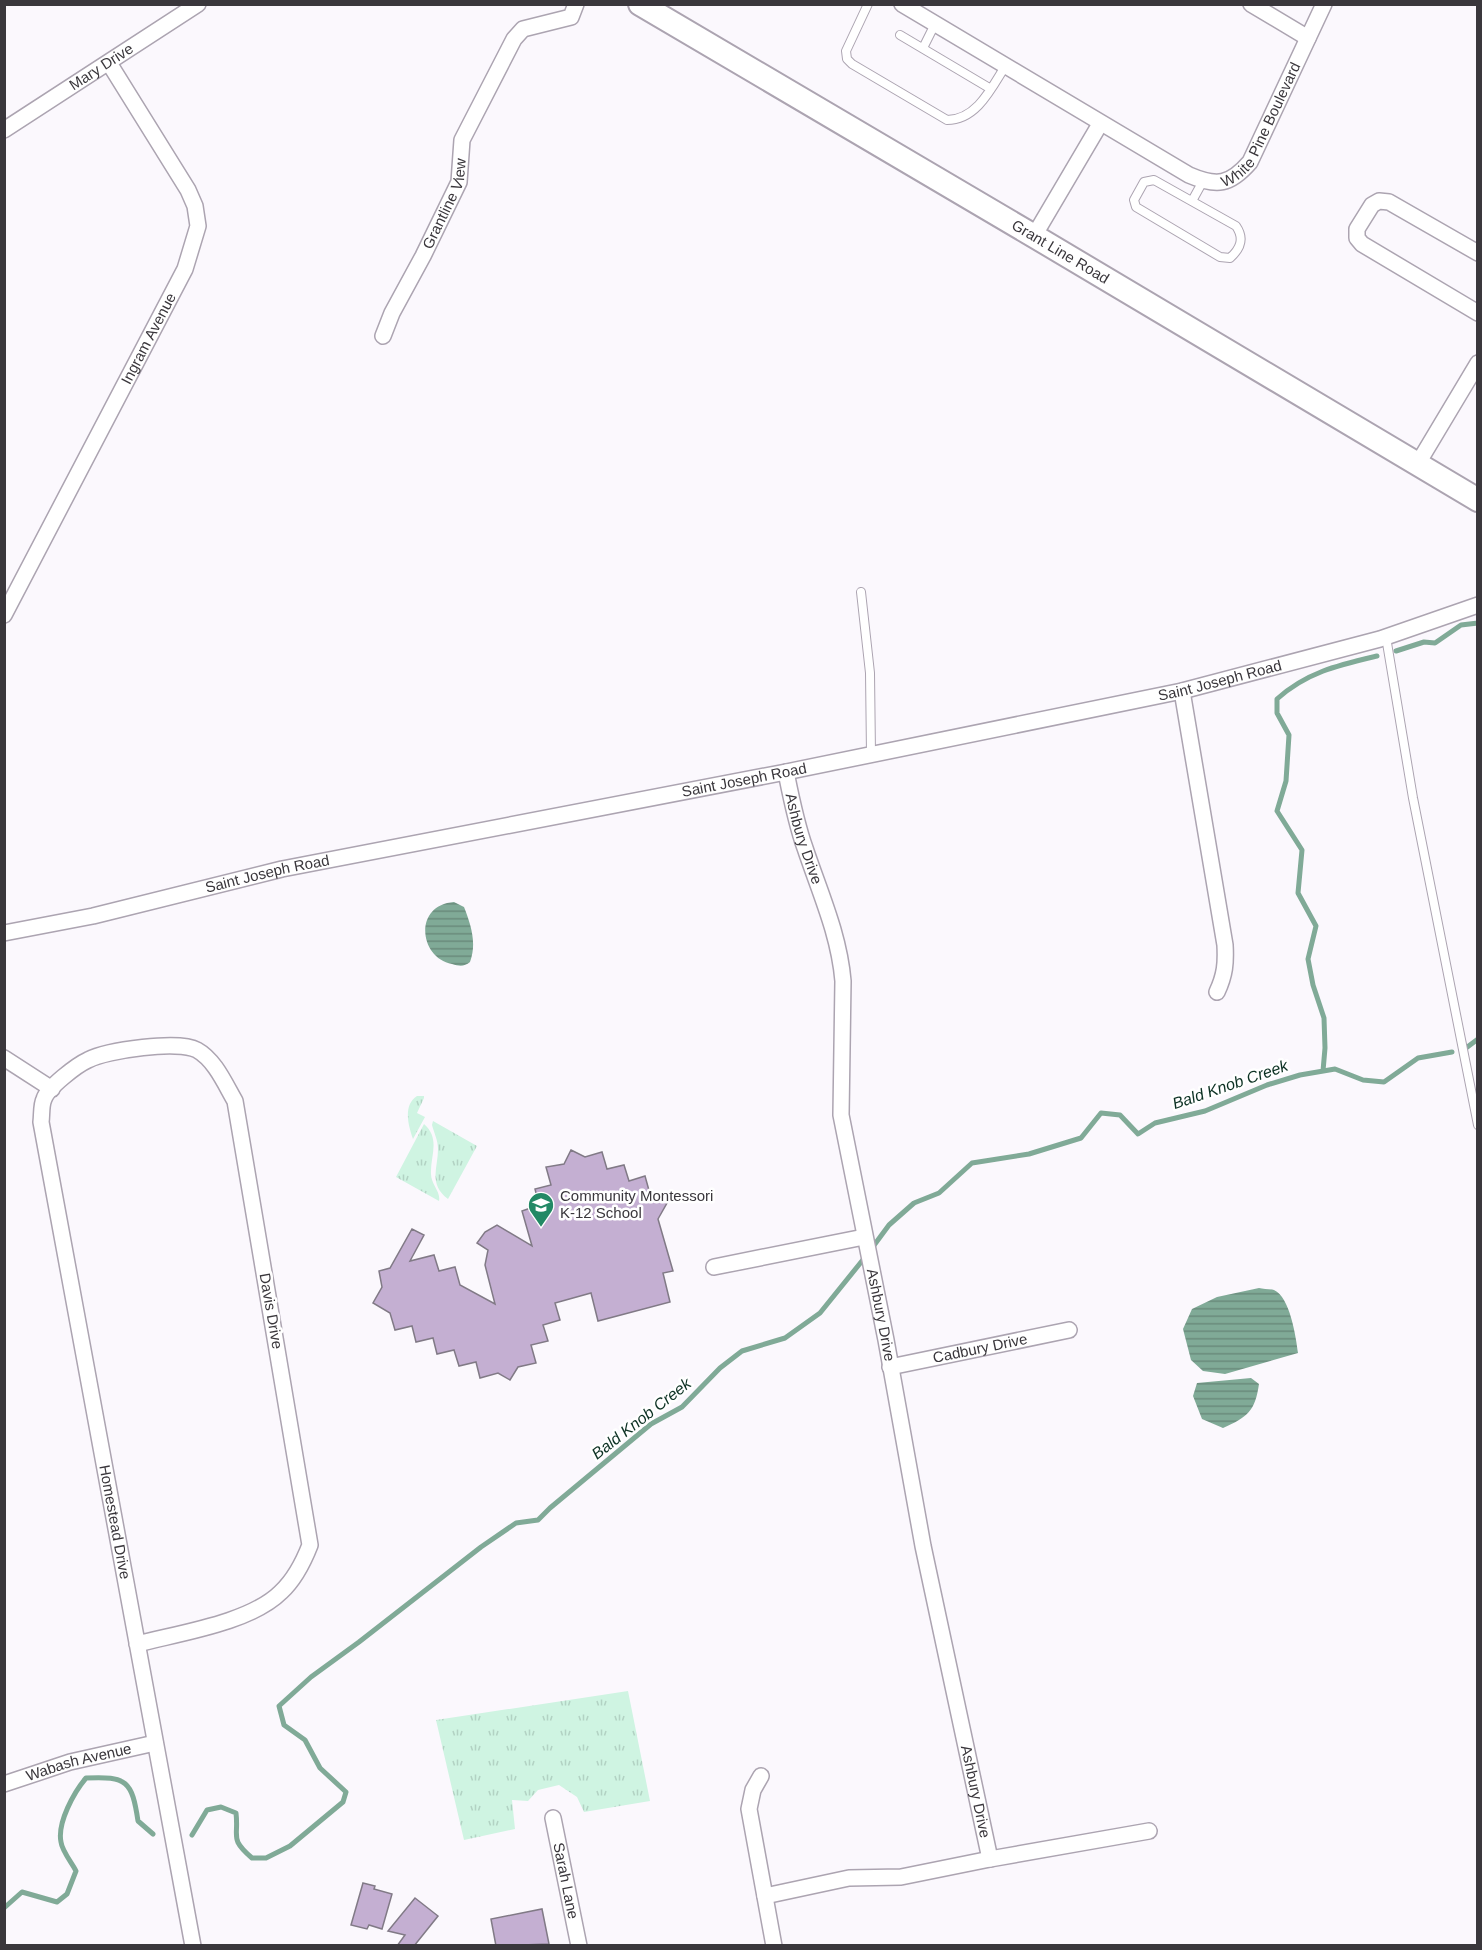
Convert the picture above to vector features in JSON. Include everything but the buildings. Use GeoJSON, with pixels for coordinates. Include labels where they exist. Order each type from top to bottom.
{"type":"FeatureCollection","features":[{"type":"Feature","properties":{"kind":"main road","name":"Grant Line Road"},"geometry":{"type":"LineString","coordinates":[[641,5],[1478,500]]}},
{"type":"Feature","properties":{"kind":"street","name":"Mary Drive"},"geometry":{"type":"LineString","coordinates":[[4,130],[198,4]]}},
{"type":"Feature","properties":{"kind":"street","name":"Grantline View"},"geometry":{"type":"LineString","coordinates":[[382,336],[459,182],[462,140],[514,39],[523,29],[570,16],[576,4]]}},
{"type":"Feature","properties":{"kind":"street","name":"White Pine Boulevard"},"geometry":{"type":"LineString","coordinates":[[902,4],[1189,175],[1203,181],[1217,183],[1231,180],[1250,162],[1324,4]]}},
{"type":"Feature","properties":{"kind":"street"},"geometry":{"type":"LineString","coordinates":[[1251,4],[1308,38]]}},
{"type":"Feature","properties":{"kind":"street","name":"Ingram Avenue"},"geometry":{"type":"LineString","coordinates":[[4,615],[178,285],[198,226],[195,206],[188,190],[109,63]]}},
{"type":"Feature","properties":{"kind":"street"},"geometry":{"type":"LineString","coordinates":[[1034,236],[1100,124]]}},
{"type":"Feature","properties":{"kind":"street"},"geometry":{"type":"LineString","coordinates":[[1478,253],[1389,202],[1379,201],[1372,205],[1357,229],[1357,238],[1362,244],[1478,313]]}},
{"type":"Feature","properties":{"kind":"street"},"geometry":{"type":"LineString","coordinates":[[1417,465],[1478,363]]}},
{"type":"Feature","properties":{"kind":"street","name":"Saint Joseph Road"},"geometry":{"type":"LineString","coordinates":[[4,933],[93,916],[272,871],[1182,691],[1386,637],[1478,605]]}},
{"type":"Feature","properties":{"kind":"street"},"geometry":{"type":"LineString","coordinates":[[1182,691],[1225,945],[1227,962],[1218,992]]}},
{"type":"Feature","properties":{"kind":"street","name":"Ashbury Drive"},"geometry":{"type":"LineString","coordinates":[[786,771],[803,845],[831,918],[841,960],[843,981],[841,1115],[923,1546],[990,1859]]}},
{"type":"Feature","properties":{"kind":"street","name":"Davis Drive"},"geometry":{"type":"LineString","coordinates":[[48,1093],[60,1080],[88,1059],[124,1049],[181,1045],[197,1050],[214,1065],[235,1101],[310,1545],[302,1566],[280,1593],[266,1603],[239,1617],[137,1644]]}},
{"type":"Feature","properties":{"kind":"street"},"geometry":{"type":"LineString","coordinates":[[4,1058],[48,1093]]}},
{"type":"Feature","properties":{"kind":"street","name":"Homestead Drive"},"geometry":{"type":"LineString","coordinates":[[48,1093],[41,1122],[193,1946]]}},
{"type":"Feature","properties":{"kind":"street"},"geometry":{"type":"LineString","coordinates":[[714,1267],[865,1239]]}},
{"type":"Feature","properties":{"kind":"street","name":"Cadbury Drive"},"geometry":{"type":"LineString","coordinates":[[890,1367],[1069,1330]]}},
{"type":"Feature","properties":{"kind":"street","name":"Wabash Avenue"},"geometry":{"type":"LineString","coordinates":[[4,1784],[70,1762],[155,1743]]}},
{"type":"Feature","properties":{"kind":"street"},"geometry":{"type":"LineString","coordinates":[[761,1776],[753,1790],[749,1809],[774,1946]]}},
{"type":"Feature","properties":{"kind":"street","name":"Sarah Lane"},"geometry":{"type":"LineString","coordinates":[[553,1818],[579,1946]]}},
{"type":"Feature","properties":{"kind":"street"},"geometry":{"type":"LineString","coordinates":[[765,1896],[849,1878],[901,1877],[1149,1831]]}},
{"type":"Feature","properties":{"kind":"lane"},"geometry":{"type":"LineString","coordinates":[[868,4],[846,51],[847,59],[947,120],[958,120],[983,103],[1006,65]]}},
{"type":"Feature","properties":{"kind":"lane"},"geometry":{"type":"LineString","coordinates":[[923,48],[935,24]]}},
{"type":"Feature","properties":{"kind":"lane"},"geometry":{"type":"LineString","coordinates":[[900,35],[991,89]]}},
{"type":"Feature","properties":{"kind":"lane"},"geometry":{"type":"LineString","coordinates":[[1154,180],[1192,201],[1236,226],[1241,239],[1239,250],[1230,258],[1220,257],[1136,207],[1134,200],[1144,182],[1154,180]]}},
{"type":"Feature","properties":{"kind":"lane"},"geometry":{"type":"LineString","coordinates":[[1192,201],[1203,181]]}},
{"type":"Feature","properties":{"kind":"lane"},"geometry":{"type":"LineString","coordinates":[[861,592],[870,673],[871,754]]}},
{"type":"Feature","properties":{"kind":"lane"},"geometry":{"type":"LineString","coordinates":[[1386,637],[1413,798],[1478,1125]]}},
{"type":"Feature","properties":{"kind":"green space"},"geometry":{"type":"Polygon","coordinates":[[[417,1096],[424,1096],[417,1113],[425,1117],[413,1139],[408,1122],[408,1110],[417,1096]]]}},
{"type":"Feature","properties":{"kind":"green space"},"geometry":{"type":"Polygon","coordinates":[[[433,1121],[477,1146],[448,1199],[438,1188],[436,1182],[438,1149],[433,1121]]]}},
{"type":"Feature","properties":{"kind":"green space"},"geometry":{"type":"Polygon","coordinates":[[[424,1124],[432,1136],[434,1148],[431,1174],[439,1194],[439,1201],[396,1177],[424,1124]]]}},
{"type":"Feature","properties":{"kind":"green space"},"geometry":{"type":"Polygon","coordinates":[[[628,1691],[650,1801],[584,1812],[577,1797],[559,1785],[538,1790],[528,1801],[512,1800],[515,1829],[464,1840],[436,1720],[628,1691]]]}},
{"type":"Feature","properties":{"kind":"shaded area"},"geometry":{"type":"Polygon","coordinates":[[[454,902],[464,907],[472,934],[473,948],[470,962],[459,966],[441,960],[433,952],[427,943],[425,932],[432,912],[441,905],[454,902]]]}},
{"type":"Feature","properties":{"kind":"shaded area"},"geometry":{"type":"Polygon","coordinates":[[[1259,1288],[1274,1290],[1280,1294],[1291,1318],[1298,1353],[1225,1374],[1203,1371],[1191,1360],[1183,1329],[1192,1309],[1217,1297],[1259,1288]]]}},
{"type":"Feature","properties":{"kind":"shaded area"},"geometry":{"type":"Polygon","coordinates":[[[1251,1378],[1259,1384],[1255,1401],[1249,1412],[1223,1428],[1202,1419],[1193,1396],[1197,1383],[1251,1378]]]}},
{"type":"Feature","properties":{"kind":"waterway"},"geometry":{"type":"LineString","coordinates":[[1396,651],[1424,642],[1435,643],[1461,625],[1478,623]]}},
{"type":"Feature","properties":{"kind":"waterway"},"geometry":{"type":"LineString","coordinates":[[1323,1071],[1324,1018],[1313,985],[1308,959],[1316,926],[1298,893],[1302,850],[1277,811],[1286,781],[1289,735],[1277,713],[1277,699],[1312,676],[1337,666],[1377,656]]}},
{"type":"Feature","properties":{"kind":"waterway","name":"Bald Knob Creek"},"geometry":{"type":"LineString","coordinates":[[1466,1048],[1478,1039]]}},
{"type":"Feature","properties":{"kind":"waterway","name":"Bald Knob Creek"},"geometry":{"type":"LineString","coordinates":[[872,1248],[889,1225],[914,1203],[939,1193],[972,1163],[1029,1154],[1081,1138],[1101,1113],[1120,1115],[1138,1134],[1155,1123],[1205,1111],[1267,1085],[1300,1075],[1335,1069],[1363,1080],[1384,1082],[1418,1058],[1452,1052]]}},
{"type":"Feature","properties":{"kind":"waterway","name":"Bald Knob Creek"},"geometry":{"type":"LineString","coordinates":[[192,1835],[207,1810],[221,1807],[236,1813],[237,1837],[240,1846],[252,1858],[266,1858],[290,1846],[343,1802],[346,1792],[320,1768],[305,1740],[284,1725],[279,1706],[311,1677],[481,1547],[516,1523],[538,1520],[651,1424],[682,1407],[720,1368],[742,1351],[785,1338],[820,1313],[866,1256]]}},
{"type":"Feature","properties":{"kind":"waterway","name":"Bald Knob Creek"},"geometry":{"type":"LineString","coordinates":[[4,1908],[22,1892],[57,1902],[67,1894],[76,1871],[65,1853],[60,1834],[72,1799],[86,1778],[111,1778],[125,1784],[133,1797],[138,1821],[153,1834]]}},
{"type":"Feature","properties":{"kind":"place","name":"Community Montessori K-12 School"},"geometry":{"type":"Point","coordinates":[541,1228]}}]}
